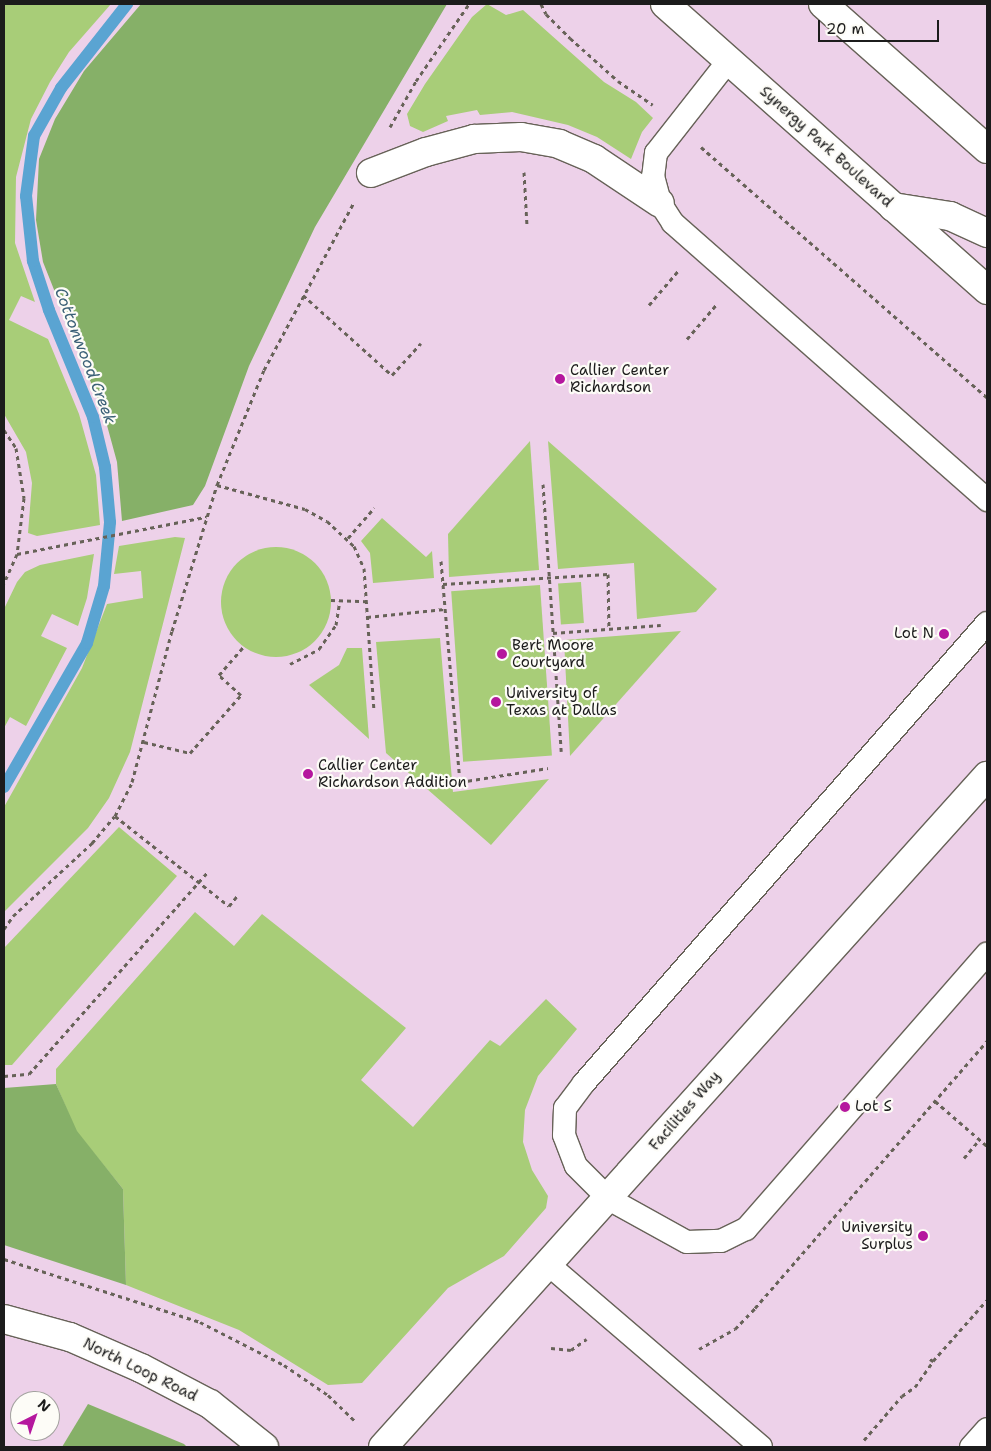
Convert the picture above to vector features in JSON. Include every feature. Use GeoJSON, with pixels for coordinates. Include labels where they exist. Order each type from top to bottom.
{"type":"FeatureCollection","features":[{"type":"Feature","properties":{"kind":"street","name":"Synergy Park Boulevard"},"geometry":{"type":"LineString","coordinates":[[666,4],[987,290]]}},
{"type":"Feature","properties":{"kind":"street"},"geometry":{"type":"LineString","coordinates":[[822,4],[987,149]]}},
{"type":"Feature","properties":{"kind":"street"},"geometry":{"type":"LineString","coordinates":[[371,173],[426,152],[474,140],[521,137],[560,144],[594,159],[660,203]]}},
{"type":"Feature","properties":{"kind":"street"},"geometry":{"type":"LineString","coordinates":[[893,207],[950,216],[987,233]]}},
{"type":"Feature","properties":{"kind":"street","name":"Facilities Way"},"geometry":{"type":"LineString","coordinates":[[383,1447],[549,1265],[987,776]]}},
{"type":"Feature","properties":{"kind":"street","name":"North Loop Road"},"geometry":{"type":"LineString","coordinates":[[4,1319],[70,1337],[141,1368],[210,1404],[264,1447]]}},
{"type":"Feature","properties":{"kind":"lane"},"geometry":{"type":"LineString","coordinates":[[729,60],[656,153],[653,176],[660,203],[673,223],[987,500]]}},
{"type":"Feature","properties":{"kind":"lane"},"geometry":{"type":"LineString","coordinates":[[987,623],[610,1053],[566,1108],[564,1135],[576,1166],[608,1199],[687,1242],[721,1241],[746,1229],[987,954]]}},
{"type":"Feature","properties":{"kind":"lane"},"geometry":{"type":"LineString","coordinates":[[549,1265],[754,1444]]}},
{"type":"Feature","properties":{"kind":"lane"},"geometry":{"type":"LineString","coordinates":[[971,1447],[987,1429]]}},
{"type":"Feature","properties":{"kind":"path"},"geometry":{"type":"LineString","coordinates":[[4,929],[26,903],[92,843],[115,816],[132,782],[206,517],[217,485],[264,370],[303,295],[371,173],[394,118],[469,4]]}},
{"type":"Feature","properties":{"kind":"path"},"geometry":{"type":"LineString","coordinates":[[542,4],[546,14],[570,38],[618,81],[656,107]]}},
{"type":"Feature","properties":{"kind":"path"},"geometry":{"type":"LineString","coordinates":[[521,137],[527,226]]}},
{"type":"Feature","properties":{"kind":"path"},"geometry":{"type":"LineString","coordinates":[[697,143],[987,397]]}},
{"type":"Feature","properties":{"kind":"path"},"geometry":{"type":"LineString","coordinates":[[649,305],[700,246]]}},
{"type":"Feature","properties":{"kind":"path"},"geometry":{"type":"LineString","coordinates":[[687,339],[737,279]]}},
{"type":"Feature","properties":{"kind":"path"},"geometry":{"type":"LineString","coordinates":[[303,295],[392,375],[421,343]]}},
{"type":"Feature","properties":{"kind":"path"},"geometry":{"type":"LineString","coordinates":[[4,430],[16,448],[24,498],[17,554],[4,583]]}},
{"type":"Feature","properties":{"kind":"path"},"geometry":{"type":"LineString","coordinates":[[543,484],[561,751]]}},
{"type":"Feature","properties":{"kind":"path"},"geometry":{"type":"LineString","coordinates":[[217,485],[306,509],[348,538],[361,557],[374,710]]}},
{"type":"Feature","properties":{"kind":"path"},"geometry":{"type":"LineString","coordinates":[[348,538],[374,508]]}},
{"type":"Feature","properties":{"kind":"path"},"geometry":{"type":"LineString","coordinates":[[17,554],[206,517]]}},
{"type":"Feature","properties":{"kind":"path"},"geometry":{"type":"LineString","coordinates":[[441,561],[460,782],[548,768]]}},
{"type":"Feature","properties":{"kind":"path"},"geometry":{"type":"LineString","coordinates":[[443,584],[608,574],[609,629]]}},
{"type":"Feature","properties":{"kind":"path"},"geometry":{"type":"LineString","coordinates":[[331,600],[340,602],[366,601]]}},
{"type":"Feature","properties":{"kind":"path"},"geometry":{"type":"LineString","coordinates":[[290,664],[319,649],[336,625],[340,602]]}},
{"type":"Feature","properties":{"kind":"path"},"geometry":{"type":"LineString","coordinates":[[367,617],[445,609]]}},
{"type":"Feature","properties":{"kind":"path"},"geometry":{"type":"LineString","coordinates":[[553,633],[660,625]]}},
{"type":"Feature","properties":{"kind":"path"},"geometry":{"type":"LineString","coordinates":[[144,742],[190,753],[241,695],[219,676],[238,657],[243,647]]}},
{"type":"Feature","properties":{"kind":"path"},"geometry":{"type":"LineString","coordinates":[[115,816],[229,906],[238,896]]}},
{"type":"Feature","properties":{"kind":"path"},"geometry":{"type":"LineString","coordinates":[[4,1076],[29,1074],[208,872]]}},
{"type":"Feature","properties":{"kind":"path"},"geometry":{"type":"LineString","coordinates":[[697,1350],[735,1329],[987,1041]]}},
{"type":"Feature","properties":{"kind":"path"},"geometry":{"type":"LineString","coordinates":[[935,1100],[987,1146]]}},
{"type":"Feature","properties":{"kind":"path"},"geometry":{"type":"LineString","coordinates":[[964,1158],[980,1140]]}},
{"type":"Feature","properties":{"kind":"path"},"geometry":{"type":"LineString","coordinates":[[4,1260],[200,1322],[284,1365],[328,1395],[351,1417]]}},
{"type":"Feature","properties":{"kind":"path"},"geometry":{"type":"LineString","coordinates":[[864,1440],[902,1396],[914,1388],[931,1360],[987,1300]]}},
{"type":"Feature","properties":{"kind":"path"},"geometry":{"type":"LineString","coordinates":[[551,1348],[571,1350],[594,1335]]}},
{"type":"Feature","properties":{"kind":"shaded area","name":"University of Texas at Dallas"},"geometry":{"type":"Polygon","coordinates":[[[4,4],[987,4],[987,1447],[4,1447],[4,4]]]}},
{"type":"Feature","properties":{"kind":"green space"},"geometry":{"type":"Polygon","coordinates":[[[4,4],[111,4],[69,52],[50,82],[31,119],[16,177],[15,243],[35,302],[21,296],[9,320],[48,339],[79,414],[96,475],[100,525],[37,536],[28,533],[32,483],[26,452],[4,414],[4,4]]]}},
{"type":"Feature","properties":{"kind":"green space"},"geometry":{"type":"Polygon","coordinates":[[[141,4],[447,4],[315,227],[249,366],[205,486],[193,505],[122,521],[117,462],[105,418],[43,262],[36,220],[39,159],[55,119],[84,71],[141,4]]]}},
{"type":"Feature","properties":{"kind":"green space"},"geometry":{"type":"Polygon","coordinates":[[[487,4],[506,15],[523,10],[604,82],[636,102],[653,118],[642,132],[631,159],[597,137],[568,125],[512,112],[480,115],[477,110],[446,116],[448,121],[423,132],[410,126],[407,114],[425,84],[472,17],[487,4]]]}},
{"type":"Feature","properties":{"kind":"green space"},"geometry":{"type":"Polygon","coordinates":[[[530,441],[539,570],[449,577],[448,534],[530,441]]]}},
{"type":"Feature","properties":{"kind":"green space"},"geometry":{"type":"Polygon","coordinates":[[[548,441],[717,589],[696,612],[637,619],[634,563],[558,569],[548,441]]]}},
{"type":"Feature","properties":{"kind":"green space"},"geometry":{"type":"Polygon","coordinates":[[[382,518],[426,557],[432,551],[434,578],[373,583],[370,553],[361,541],[382,518]]]}},
{"type":"Feature","properties":{"kind":"green space"},"geometry":{"type":"Polygon","coordinates":[[[175,537],[185,538],[130,752],[109,798],[88,828],[4,912],[4,807],[82,668],[107,604],[143,598],[141,571],[114,574],[119,546],[175,537]]]}},
{"type":"Feature","properties":{"kind":"green space"},"geometry":{"type":"Polygon","coordinates":[[[276,547],[297,552],[315,563],[326,581],[331,602],[326,623],[315,641],[297,652],[276,657],[255,652],[237,641],[226,623],[221,602],[226,581],[237,563],[255,552],[276,547]]]}},
{"type":"Feature","properties":{"kind":"green space"},"geometry":{"type":"Polygon","coordinates":[[[94,554],[87,598],[78,626],[52,614],[41,636],[67,648],[26,726],[10,717],[4,728],[4,609],[17,582],[25,572],[40,565],[94,554]]]}},
{"type":"Feature","properties":{"kind":"green space"},"geometry":{"type":"Polygon","coordinates":[[[581,582],[584,623],[561,625],[558,584],[581,582]]]}},
{"type":"Feature","properties":{"kind":"green space"},"geometry":{"type":"Polygon","coordinates":[[[540,585],[552,756],[463,762],[451,591],[540,585]]]}},
{"type":"Feature","properties":{"kind":"green space"},"geometry":{"type":"Polygon","coordinates":[[[681,631],[570,756],[564,640],[681,631]]]}},
{"type":"Feature","properties":{"kind":"green space"},"geometry":{"type":"Polygon","coordinates":[[[440,638],[453,792],[549,779],[491,845],[386,753],[376,642],[440,638]]]}},
{"type":"Feature","properties":{"kind":"green space"},"geometry":{"type":"Polygon","coordinates":[[[347,648],[362,648],[369,739],[309,685],[339,665],[347,648]]]}},
{"type":"Feature","properties":{"kind":"green space"},"geometry":{"type":"Polygon","coordinates":[[[119,827],[177,876],[12,1065],[4,1065],[4,948],[119,827]]]}},
{"type":"Feature","properties":{"kind":"green space"},"geometry":{"type":"Polygon","coordinates":[[[195,912],[234,946],[262,914],[406,1028],[361,1080],[413,1127],[490,1040],[500,1046],[546,999],[577,1029],[538,1076],[525,1110],[523,1142],[532,1170],[548,1196],[546,1208],[504,1256],[448,1288],[362,1383],[328,1385],[239,1330],[126,1285],[123,1189],[76,1131],[56,1084],[56,1069],[195,912]]]}},
{"type":"Feature","properties":{"kind":"green space"},"geometry":{"type":"Polygon","coordinates":[[[56,1084],[77,1131],[123,1189],[126,1285],[4,1245],[4,1088],[56,1084]]]}},
{"type":"Feature","properties":{"kind":"green space"},"geometry":{"type":"Polygon","coordinates":[[[88,1404],[184,1444],[187,1447],[62,1447],[88,1404]]]}},
{"type":"Feature","properties":{"kind":"waterway","name":"Cottonwood Creek"},"geometry":{"type":"LineString","coordinates":[[4,787],[87,643],[104,586],[110,522],[105,467],[93,417],[49,310],[33,261],[26,196],[34,136],[61,88],[127,4]]}},
{"type":"Feature","properties":{"kind":"place","name":"Callier Center Richardson"},"geometry":{"type":"Point","coordinates":[560,379]}},
{"type":"Feature","properties":{"kind":"place","name":"Lot N"},"geometry":{"type":"Point","coordinates":[944,634]}},
{"type":"Feature","properties":{"kind":"place","name":"Bert Moore Courtyard"},"geometry":{"type":"Point","coordinates":[502,654]}},
{"type":"Feature","properties":{"kind":"place","name":"University of Texas at Dallas"},"geometry":{"type":"Point","coordinates":[496,702]}},
{"type":"Feature","properties":{"kind":"place","name":"Callier Center Richardson Addition"},"geometry":{"type":"Point","coordinates":[308,774]}},
{"type":"Feature","properties":{"kind":"place","name":"Lot S"},"geometry":{"type":"Point","coordinates":[845,1107]}},
{"type":"Feature","properties":{"kind":"place","name":"University Surplus"},"geometry":{"type":"Point","coordinates":[923,1236]}}]}
